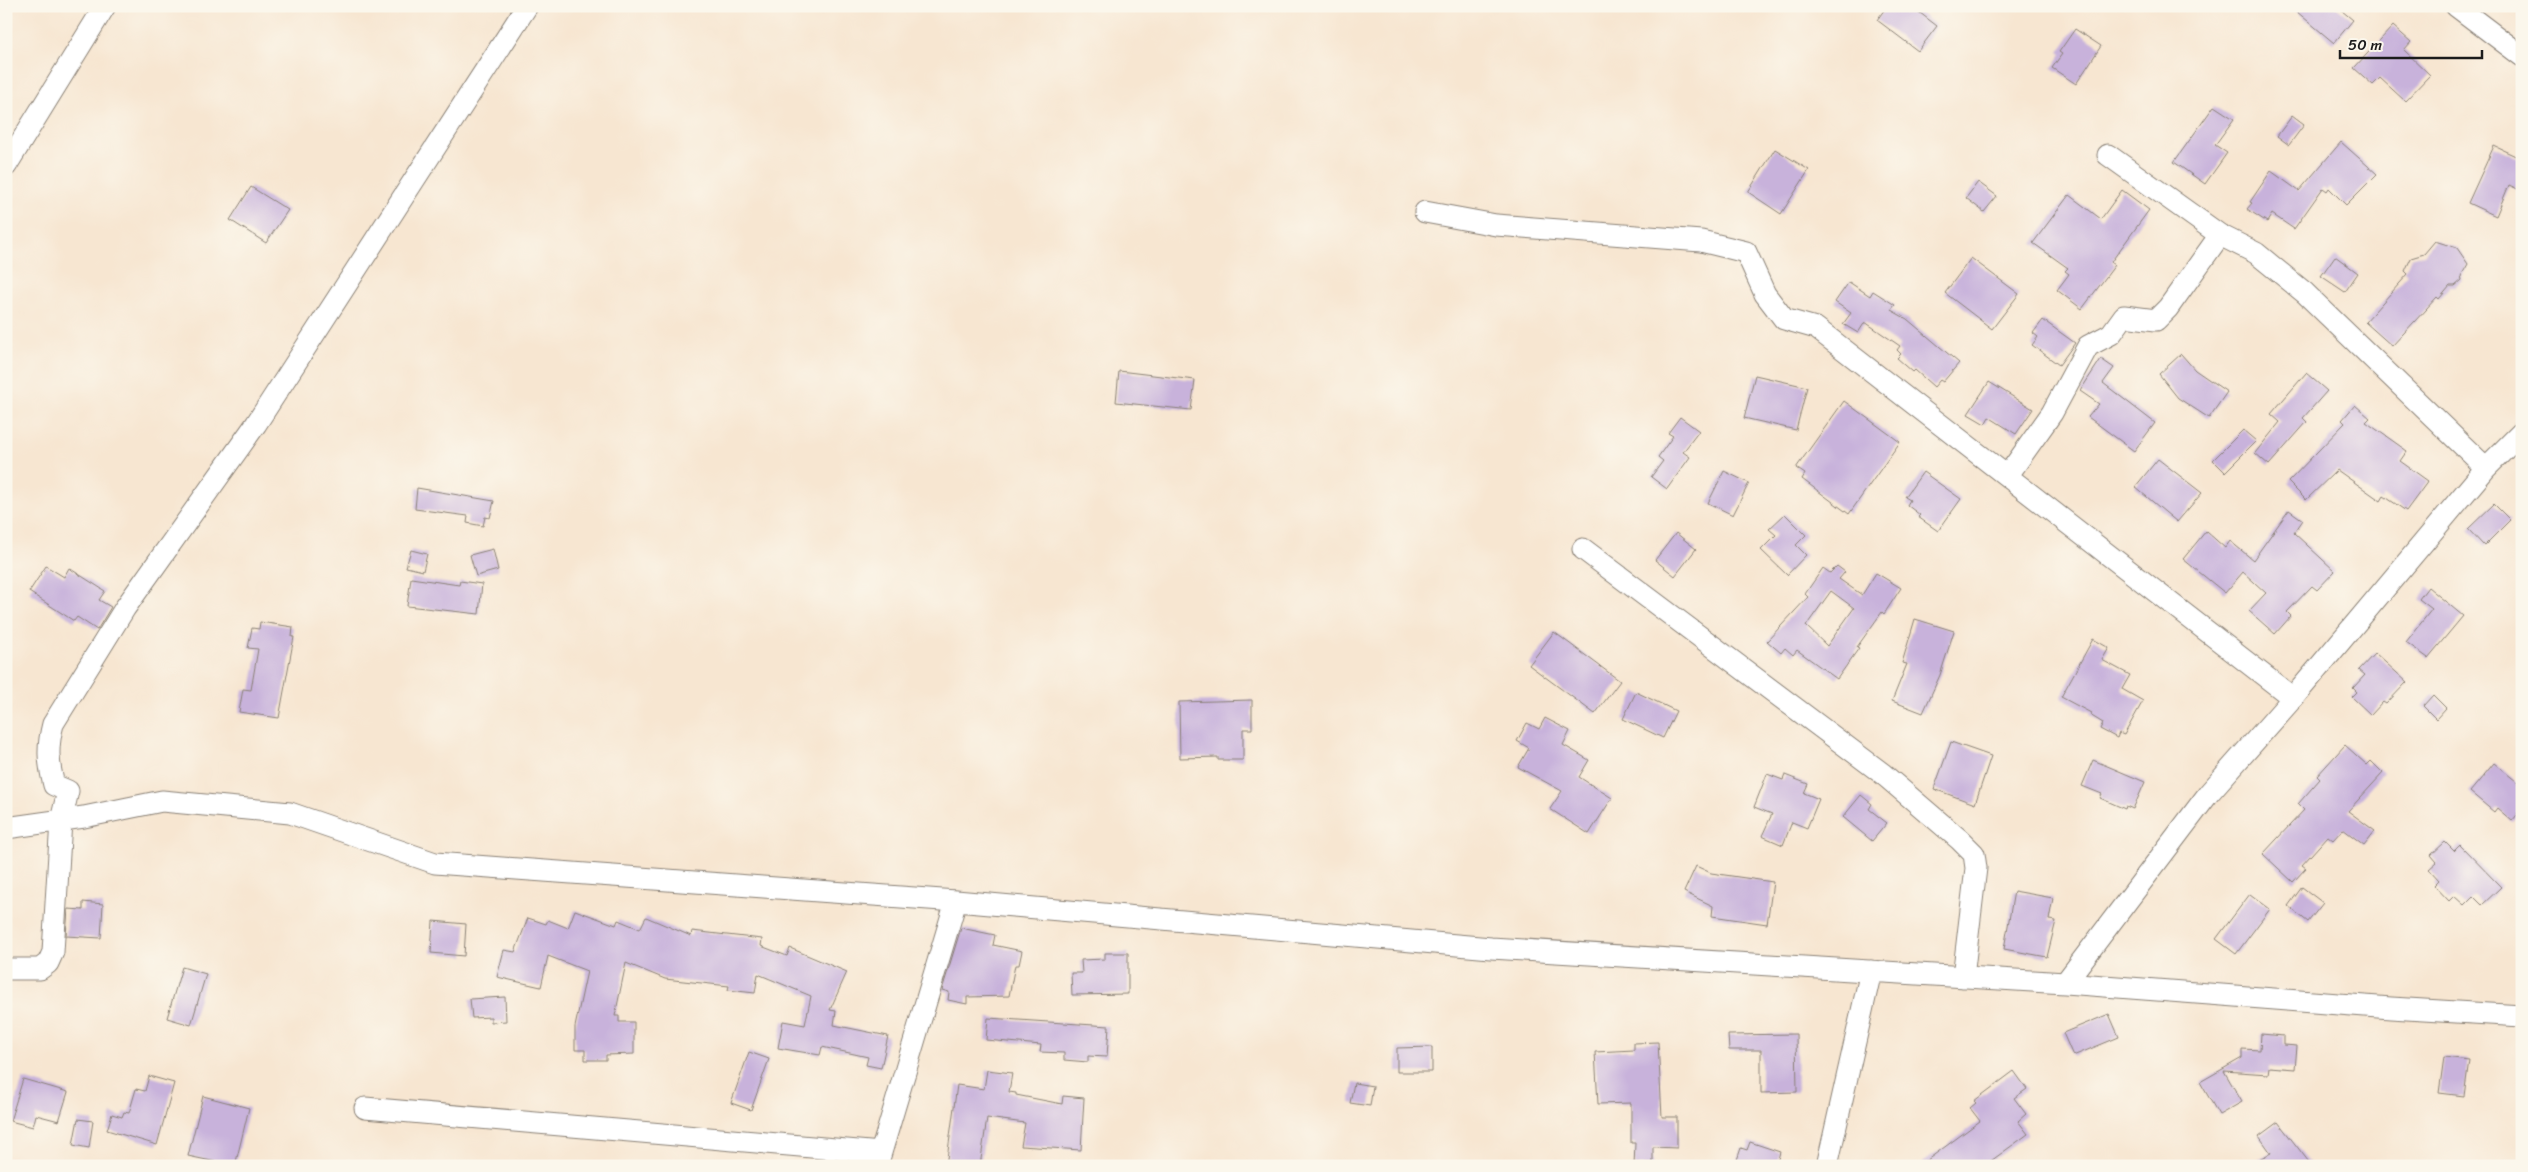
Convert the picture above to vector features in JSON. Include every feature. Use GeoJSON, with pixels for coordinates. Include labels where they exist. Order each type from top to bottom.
{"type":"FeatureCollection","features":[{"type":"Feature","properties":{"kind":"street"},"geometry":{"type":"LineString","coordinates":[[6,166],[105,6]]}},
{"type":"Feature","properties":{"kind":"street"},"geometry":{"type":"LineString","coordinates":[[6,970],[40,970],[48,963],[53,952],[61,821],[68,791],[54,785],[50,770],[48,744],[54,724],[125,608],[256,424],[527,6]]}},
{"type":"Feature","properties":{"kind":"street"},"geometry":{"type":"LineString","coordinates":[[2456,6],[2522,56]]}},
{"type":"Feature","properties":{"kind":"street"},"geometry":{"type":"LineString","coordinates":[[2108,155],[2220,235],[2256,254],[2305,293],[2486,468]]}},
{"type":"Feature","properties":{"kind":"street"},"geometry":{"type":"LineString","coordinates":[[1425,212],[1496,224],[1701,241],[1746,252],[1765,294],[1784,319],[1816,328],[2008,475],[2293,698]]}},
{"type":"Feature","properties":{"kind":"street"},"geometry":{"type":"LineString","coordinates":[[2008,475],[2052,413],[2088,346],[2111,334],[2124,316],[2156,320],[2168,308],[2220,235]]}},
{"type":"Feature","properties":{"kind":"street"},"geometry":{"type":"LineString","coordinates":[[2065,983],[2209,793],[2293,698],[2486,468],[2522,432]]}},
{"type":"Feature","properties":{"kind":"street"},"geometry":{"type":"LineString","coordinates":[[1583,549],[1883,774],[1974,854],[1976,868],[1963,977]]}},
{"type":"Feature","properties":{"kind":"street"},"geometry":{"type":"LineString","coordinates":[[6,828],[61,821],[162,801],[290,813],[435,863],[956,901],[1491,948],[2065,983],[2522,1016]]}},
{"type":"Feature","properties":{"kind":"street"},"geometry":{"type":"LineString","coordinates":[[365,1108],[879,1159],[956,901]]}},
{"type":"Feature","properties":{"kind":"street"},"geometry":{"type":"LineString","coordinates":[[1827,1166],[1871,971]]}},
{"type":"Feature","properties":{"kind":"building"},"geometry":{"type":"Polygon","coordinates":[[[1887,6],[1911,6],[1937,26],[1918,51],[1877,20],[1887,6]]]}},
{"type":"Feature","properties":{"kind":"building"},"geometry":{"type":"Polygon","coordinates":[[[2290,6],[2336,6],[2353,20],[2334,43],[2290,6]]]}},
{"type":"Feature","properties":{"kind":"building"},"geometry":{"type":"Polygon","coordinates":[[[2393,26],[2411,42],[2404,50],[2430,75],[2405,101],[2380,78],[2373,85],[2354,68],[2393,26]]]}},
{"type":"Feature","properties":{"kind":"building"},"geometry":{"type":"Polygon","coordinates":[[[2075,29],[2101,46],[2076,84],[2052,68],[2062,54],[2059,52],[2075,29]]]}},
{"type":"Feature","properties":{"kind":"building"},"geometry":{"type":"Polygon","coordinates":[[[2214,106],[2234,119],[2215,145],[2227,153],[2205,184],[2174,162],[2214,106]]]}},
{"type":"Feature","properties":{"kind":"building"},"geometry":{"type":"Polygon","coordinates":[[[2292,116],[2304,125],[2289,145],[2277,136],[2292,116]]]}},
{"type":"Feature","properties":{"kind":"building"},"geometry":{"type":"Polygon","coordinates":[[[2341,142],[2377,174],[2346,205],[2329,188],[2327,191],[2323,188],[2294,229],[2272,214],[2267,222],[2247,209],[2271,171],[2299,191],[2341,142]]]}},
{"type":"Feature","properties":{"kind":"building"},"geometry":{"type":"Polygon","coordinates":[[[2494,146],[2522,159],[2522,191],[2509,185],[2496,216],[2468,203],[2494,146]]]}},
{"type":"Feature","properties":{"kind":"building"},"geometry":{"type":"Polygon","coordinates":[[[1775,149],[1809,170],[1781,214],[1748,192],[1775,149]]]}},
{"type":"Feature","properties":{"kind":"building"},"geometry":{"type":"Polygon","coordinates":[[[1978,182],[1997,196],[1984,212],[1966,198],[1978,182]]]}},
{"type":"Feature","properties":{"kind":"building"},"geometry":{"type":"Polygon","coordinates":[[[251,187],[288,210],[266,243],[230,220],[251,187]]]}},
{"type":"Feature","properties":{"kind":"building"},"geometry":{"type":"Polygon","coordinates":[[[2122,190],[2149,210],[2111,262],[2115,265],[2082,309],[2057,290],[2069,274],[2065,271],[2068,268],[2033,243],[2069,195],[2101,219],[2122,190]]]}},
{"type":"Feature","properties":{"kind":"building"},"geometry":{"type":"Polygon","coordinates":[[[2435,241],[2457,248],[2468,264],[2461,276],[2462,280],[2455,286],[2450,286],[2439,299],[2437,297],[2392,346],[2365,322],[2408,274],[2405,271],[2411,258],[2424,254],[2435,241]]]}},
{"type":"Feature","properties":{"kind":"building"},"geometry":{"type":"Polygon","coordinates":[[[2335,256],[2358,273],[2345,292],[2321,276],[2335,256]]]}},
{"type":"Feature","properties":{"kind":"building"},"geometry":{"type":"Polygon","coordinates":[[[1971,258],[2019,294],[1992,329],[1945,293],[1971,258]]]}},
{"type":"Feature","properties":{"kind":"building"},"geometry":{"type":"Polygon","coordinates":[[[1849,282],[1870,296],[1873,291],[1895,305],[1891,310],[1907,319],[1959,363],[1943,382],[1940,380],[1934,387],[1915,370],[1913,372],[1897,358],[1901,354],[1897,350],[1900,346],[1865,322],[1858,333],[1843,324],[1851,313],[1835,302],[1849,282]]]}},
{"type":"Feature","properties":{"kind":"building"},"geometry":{"type":"Polygon","coordinates":[[[2043,320],[2075,343],[2059,365],[2032,345],[2038,337],[2033,333],[2043,320]]]}},
{"type":"Feature","properties":{"kind":"building"},"geometry":{"type":"Polygon","coordinates":[[[2181,354],[2195,370],[2227,392],[2209,418],[2178,398],[2159,374],[2181,354]]]}},
{"type":"Feature","properties":{"kind":"building"},"geometry":{"type":"Polygon","coordinates":[[[2101,359],[2114,368],[2103,383],[2155,423],[2134,451],[2088,417],[2099,404],[2080,391],[2101,359]]]}},
{"type":"Feature","properties":{"kind":"building"},"geometry":{"type":"Polygon","coordinates":[[[1119,371],[1195,380],[1191,410],[1116,402],[1119,371]]]}},
{"type":"Feature","properties":{"kind":"building"},"geometry":{"type":"Polygon","coordinates":[[[2306,373],[2327,391],[2303,418],[2307,422],[2269,465],[2255,453],[2280,422],[2271,414],[2306,373]]]}},
{"type":"Feature","properties":{"kind":"building"},"geometry":{"type":"Polygon","coordinates":[[[1755,375],[1807,387],[1796,430],[1744,418],[1755,375]]]}},
{"type":"Feature","properties":{"kind":"building"},"geometry":{"type":"Polygon","coordinates":[[[1989,382],[2033,409],[2016,434],[1989,417],[1985,424],[1968,414],[1989,382]]]}},
{"type":"Feature","properties":{"kind":"building"},"geometry":{"type":"Polygon","coordinates":[[[1844,401],[1900,442],[1849,514],[1802,479],[1805,474],[1796,468],[1844,401]]]}},
{"type":"Feature","properties":{"kind":"building"},"geometry":{"type":"Polygon","coordinates":[[[2355,405],[2370,418],[2366,422],[2407,451],[2400,461],[2428,481],[2406,511],[2384,496],[2381,501],[2337,470],[2306,500],[2288,482],[2345,423],[2342,420],[2355,405]]]}},
{"type":"Feature","properties":{"kind":"building"},"geometry":{"type":"Polygon","coordinates":[[[1680,417],[1699,431],[1683,452],[1690,457],[1667,489],[1651,477],[1663,461],[1658,457],[1673,436],[1668,433],[1680,417]]]}},
{"type":"Feature","properties":{"kind":"building"},"geometry":{"type":"Polygon","coordinates":[[[2243,430],[2256,441],[2225,472],[2213,460],[2243,430]]]}},
{"type":"Feature","properties":{"kind":"building"},"geometry":{"type":"Polygon","coordinates":[[[2158,459],[2202,493],[2177,522],[2135,487],[2158,459]]]}},
{"type":"Feature","properties":{"kind":"building"},"geometry":{"type":"Polygon","coordinates":[[[1724,471],[1749,483],[1733,515],[1708,503],[1724,471]]]}},
{"type":"Feature","properties":{"kind":"building"},"geometry":{"type":"Polygon","coordinates":[[[1923,472],[1961,499],[1938,531],[1918,517],[1920,515],[1907,505],[1910,500],[1905,497],[1923,472]]]}},
{"type":"Feature","properties":{"kind":"building"},"geometry":{"type":"Polygon","coordinates":[[[417,488],[494,501],[490,518],[485,517],[483,526],[467,523],[468,516],[415,509],[417,488]]]}},
{"type":"Feature","properties":{"kind":"building"},"geometry":{"type":"Polygon","coordinates":[[[2494,504],[2510,520],[2484,546],[2468,529],[2494,504]]]}},
{"type":"Feature","properties":{"kind":"building"},"geometry":{"type":"Polygon","coordinates":[[[2289,510],[2303,520],[2294,533],[2335,571],[2317,590],[2312,586],[2287,612],[2291,616],[2275,634],[2249,611],[2266,593],[2243,572],[2225,593],[2183,559],[2206,531],[2225,548],[2230,541],[2253,560],[2289,510]]]}},
{"type":"Feature","properties":{"kind":"building"},"geometry":{"type":"Polygon","coordinates":[[[1785,514],[1806,535],[1796,545],[1806,555],[1787,575],[1761,550],[1776,535],[1769,529],[1785,514]]]}},
{"type":"Feature","properties":{"kind":"building"},"geometry":{"type":"Polygon","coordinates":[[[1676,533],[1696,549],[1675,576],[1655,560],[1676,533]]]}},
{"type":"Feature","properties":{"kind":"building"},"geometry":{"type":"Polygon","coordinates":[[[493,549],[498,570],[476,576],[470,555],[493,549]]]}},
{"type":"Feature","properties":{"kind":"building"},"geometry":{"type":"Polygon","coordinates":[[[411,550],[427,554],[423,571],[406,567],[411,550]]]}},
{"type":"Feature","properties":{"kind":"building"},"geometry":{"type":"Polygon","coordinates":[[[46,566],[64,577],[69,568],[105,591],[99,600],[111,607],[97,630],[77,617],[74,621],[29,592],[46,566]]]}},
{"type":"Feature","properties":{"kind":"building"},"geometry":{"type":"Polygon","coordinates":[[[1837,566],[1845,572],[1839,579],[1862,595],[1876,573],[1901,588],[1884,614],[1882,612],[1857,647],[1859,648],[1837,679],[1797,650],[1793,655],[1785,648],[1781,653],[1767,641],[1808,597],[1805,594],[1823,568],[1830,573],[1837,566]],[[1831,591],[1806,626],[1827,646],[1854,608],[1831,591]]]}},
{"type":"Feature","properties":{"kind":"building"},"geometry":{"type":"Polygon","coordinates":[[[411,578],[459,585],[460,581],[482,584],[479,614],[407,606],[411,578]]]}},
{"type":"Feature","properties":{"kind":"building"},"geometry":{"type":"Polygon","coordinates":[[[2428,587],[2463,616],[2428,658],[2406,642],[2432,609],[2419,599],[2428,587]]]}},
{"type":"Feature","properties":{"kind":"building"},"geometry":{"type":"Polygon","coordinates":[[[1915,619],[1954,631],[1940,675],[1923,713],[1892,701],[1907,664],[1902,663],[1915,619]]]}},
{"type":"Feature","properties":{"kind":"building"},"geometry":{"type":"Polygon","coordinates":[[[260,622],[293,627],[292,637],[294,637],[279,718],[239,712],[243,689],[251,690],[258,649],[248,648],[252,628],[259,629],[260,622]]]}},
{"type":"Feature","properties":{"kind":"building"},"geometry":{"type":"Polygon","coordinates":[[[1554,632],[1620,681],[1595,714],[1529,665],[1554,632]]]}},
{"type":"Feature","properties":{"kind":"building"},"geometry":{"type":"Polygon","coordinates":[[[2093,639],[2109,648],[2102,660],[2130,675],[2122,689],[2143,701],[2124,735],[2119,733],[2117,738],[2100,729],[2103,723],[2090,715],[2091,713],[2061,697],[2093,639]]]}},
{"type":"Feature","properties":{"kind":"building"},"geometry":{"type":"Polygon","coordinates":[[[2375,653],[2407,682],[2386,704],[2383,702],[2371,715],[2352,697],[2357,692],[2353,688],[2365,675],[2359,670],[2375,653]]]}},
{"type":"Feature","properties":{"kind":"building"},"geometry":{"type":"Polygon","coordinates":[[[1636,692],[1676,711],[1663,738],[1623,719],[1636,692]]]}},
{"type":"Feature","properties":{"kind":"building"},"geometry":{"type":"Polygon","coordinates":[[[2433,695],[2446,708],[2436,719],[2423,706],[2433,695]]]}},
{"type":"Feature","properties":{"kind":"building"},"geometry":{"type":"Polygon","coordinates":[[[1252,700],[1252,729],[1243,729],[1243,760],[1218,760],[1218,757],[1180,758],[1179,702],[1252,700]]]}},
{"type":"Feature","properties":{"kind":"building"},"geometry":{"type":"Polygon","coordinates":[[[1545,718],[1570,731],[1563,745],[1589,760],[1579,777],[1612,798],[1589,834],[1550,809],[1562,791],[1518,767],[1529,748],[1517,741],[1527,723],[1539,729],[1545,718]]]}},
{"type":"Feature","properties":{"kind":"building"},"geometry":{"type":"Polygon","coordinates":[[[1951,742],[1991,756],[1975,804],[1934,789],[1951,742]]]}},
{"type":"Feature","properties":{"kind":"building"},"geometry":{"type":"Polygon","coordinates":[[[2345,745],[2367,765],[2371,761],[2383,773],[2348,811],[2375,831],[2364,845],[2343,829],[2333,840],[2328,836],[2302,865],[2306,868],[2293,882],[2263,854],[2304,810],[2298,804],[2320,779],[2317,776],[2345,745]]]}},
{"type":"Feature","properties":{"kind":"building"},"geometry":{"type":"Polygon","coordinates":[[[2093,760],[2145,782],[2133,809],[2126,806],[2125,809],[2100,798],[2102,794],[2082,786],[2093,760]]]}},
{"type":"Feature","properties":{"kind":"building"},"geometry":{"type":"Polygon","coordinates":[[[2494,763],[2522,786],[2522,809],[2512,821],[2497,808],[2494,812],[2470,792],[2494,763]]]}},
{"type":"Feature","properties":{"kind":"building"},"geometry":{"type":"Polygon","coordinates":[[[1767,774],[1783,780],[1785,775],[1808,784],[1804,793],[1819,799],[1807,828],[1792,822],[1783,845],[1762,836],[1772,814],[1754,807],[1767,774]]]}},
{"type":"Feature","properties":{"kind":"building"},"geometry":{"type":"Polygon","coordinates":[[[1861,795],[1872,804],[1869,809],[1887,823],[1872,841],[1843,817],[1861,795]]]}},
{"type":"Feature","properties":{"kind":"building"},"geometry":{"type":"Polygon","coordinates":[[[2445,842],[2454,851],[2460,845],[2501,887],[2482,905],[2473,896],[2464,905],[2454,896],[2449,901],[2434,885],[2439,880],[2429,869],[2437,862],[2431,855],[2445,842]]]}},
{"type":"Feature","properties":{"kind":"building"},"geometry":{"type":"Polygon","coordinates":[[[1696,866],[1711,873],[1773,882],[1767,924],[1712,916],[1713,906],[1684,892],[1696,866]]]}},
{"type":"Feature","properties":{"kind":"building"},"geometry":{"type":"Polygon","coordinates":[[[2302,887],[2323,903],[2308,922],[2288,906],[2302,887]]]}},
{"type":"Feature","properties":{"kind":"building"},"geometry":{"type":"Polygon","coordinates":[[[2014,891],[2053,898],[2049,920],[2056,921],[2047,957],[2004,949],[2014,891]]]}},
{"type":"Feature","properties":{"kind":"building"},"geometry":{"type":"Polygon","coordinates":[[[2250,894],[2270,909],[2236,954],[2216,939],[2250,894]]]}},
{"type":"Feature","properties":{"kind":"building"},"geometry":{"type":"Polygon","coordinates":[[[83,902],[103,904],[101,938],[66,936],[68,909],[83,910],[83,902]]]}},
{"type":"Feature","properties":{"kind":"building"},"geometry":{"type":"Polygon","coordinates":[[[575,910],[616,925],[618,920],[640,929],[646,917],[691,936],[692,931],[762,939],[761,946],[787,956],[790,948],[847,972],[830,1010],[836,1011],[834,1025],[888,1036],[881,1068],[866,1065],[868,1057],[822,1047],[820,1055],[778,1048],[783,1021],[805,1025],[811,996],[758,974],[755,993],[728,990],[729,986],[665,979],[626,963],[615,1016],[619,1016],[619,1022],[634,1022],[634,1054],[606,1055],[606,1060],[585,1060],[585,1050],[575,1050],[575,1027],[587,971],[548,956],[541,987],[497,977],[504,950],[515,952],[528,918],[546,924],[548,920],[568,928],[575,910]]]}},
{"type":"Feature","properties":{"kind":"building"},"geometry":{"type":"Polygon","coordinates":[[[433,921],[466,924],[464,956],[431,953],[433,921]]]}},
{"type":"Feature","properties":{"kind":"building"},"geometry":{"type":"Polygon","coordinates":[[[961,928],[995,935],[993,945],[1022,951],[1019,965],[1015,965],[1009,996],[967,997],[967,1004],[948,1000],[949,992],[942,990],[961,928]]]}},
{"type":"Feature","properties":{"kind":"building"},"geometry":{"type":"Polygon","coordinates":[[[1105,953],[1128,953],[1128,994],[1072,995],[1071,973],[1082,973],[1081,960],[1105,959],[1105,953]]]}},
{"type":"Feature","properties":{"kind":"building"},"geometry":{"type":"Polygon","coordinates":[[[182,967],[206,974],[191,1025],[167,1018],[182,967]]]}},
{"type":"Feature","properties":{"kind":"building"},"geometry":{"type":"Polygon","coordinates":[[[505,997],[506,1021],[491,1022],[491,1017],[472,1018],[470,999],[505,997]]]}},
{"type":"Feature","properties":{"kind":"building"},"geometry":{"type":"Polygon","coordinates":[[[2109,1014],[2119,1037],[2073,1056],[2063,1033],[2109,1014]]]}},
{"type":"Feature","properties":{"kind":"building"},"geometry":{"type":"Polygon","coordinates":[[[988,1018],[1109,1026],[1107,1057],[1088,1056],[1088,1062],[1064,1060],[1064,1053],[1040,1052],[1041,1045],[986,1040],[988,1018]]]}},
{"type":"Feature","properties":{"kind":"building"},"geometry":{"type":"Polygon","coordinates":[[[1796,1034],[1797,1092],[1761,1093],[1761,1050],[1729,1050],[1728,1035],[1796,1034]]]}},
{"type":"Feature","properties":{"kind":"building"},"geometry":{"type":"Polygon","coordinates":[[[2261,1034],[2284,1036],[2284,1045],[2297,1046],[2295,1069],[2269,1067],[2268,1074],[2224,1071],[2242,1102],[2219,1115],[2200,1082],[2242,1058],[2242,1049],[2260,1050],[2261,1034]]]}},
{"type":"Feature","properties":{"kind":"building"},"geometry":{"type":"Polygon","coordinates":[[[1658,1042],[1662,1117],[1677,1117],[1677,1148],[1653,1147],[1653,1166],[1634,1166],[1635,1143],[1631,1143],[1631,1103],[1598,1104],[1595,1052],[1634,1050],[1634,1043],[1658,1042]]]}},
{"type":"Feature","properties":{"kind":"building"},"geometry":{"type":"Polygon","coordinates":[[[1432,1047],[1432,1072],[1397,1072],[1397,1048],[1432,1047]]]}},
{"type":"Feature","properties":{"kind":"building"},"geometry":{"type":"Polygon","coordinates":[[[749,1052],[769,1059],[751,1110],[731,1103],[749,1052]]]}},
{"type":"Feature","properties":{"kind":"building"},"geometry":{"type":"Polygon","coordinates":[[[2444,1057],[2469,1060],[2464,1096],[2439,1093],[2444,1057]]]}},
{"type":"Feature","properties":{"kind":"building"},"geometry":{"type":"Polygon","coordinates":[[[987,1070],[1012,1073],[1009,1092],[1016,1093],[1016,1095],[1062,1104],[1063,1096],[1084,1098],[1081,1150],[1021,1146],[1025,1123],[987,1118],[980,1166],[946,1166],[957,1085],[984,1089],[987,1070]]]}},
{"type":"Feature","properties":{"kind":"building"},"geometry":{"type":"Polygon","coordinates":[[[2014,1071],[2027,1089],[2014,1098],[2026,1114],[2018,1121],[2028,1134],[1984,1166],[1919,1166],[1980,1121],[1970,1108],[1976,1103],[1974,1101],[2014,1071]]]}},
{"type":"Feature","properties":{"kind":"building"},"geometry":{"type":"Polygon","coordinates":[[[149,1076],[174,1083],[157,1145],[107,1130],[112,1114],[122,1117],[124,1112],[129,1113],[136,1089],[145,1091],[149,1076]]]}},
{"type":"Feature","properties":{"kind":"building"},"geometry":{"type":"Polygon","coordinates":[[[23,1079],[68,1092],[59,1121],[36,1115],[33,1127],[10,1121],[23,1079]]]}},
{"type":"Feature","properties":{"kind":"building"},"geometry":{"type":"Polygon","coordinates":[[[1354,1083],[1373,1086],[1370,1106],[1350,1103],[1354,1083]]]}},
{"type":"Feature","properties":{"kind":"building"},"geometry":{"type":"Polygon","coordinates":[[[203,1096],[249,1108],[235,1166],[188,1156],[203,1096]]]}},
{"type":"Feature","properties":{"kind":"building"},"geometry":{"type":"Polygon","coordinates":[[[78,1119],[93,1121],[89,1148],[73,1145],[78,1119]]]}},
{"type":"Feature","properties":{"kind":"building"},"geometry":{"type":"Polygon","coordinates":[[[2278,1122],[2312,1166],[2245,1166],[2271,1153],[2259,1136],[2278,1122]]]}},
{"type":"Feature","properties":{"kind":"building"},"geometry":{"type":"Polygon","coordinates":[[[1750,1142],[1780,1152],[1776,1166],[1735,1166],[1741,1148],[1747,1150],[1750,1142]]]}}]}
